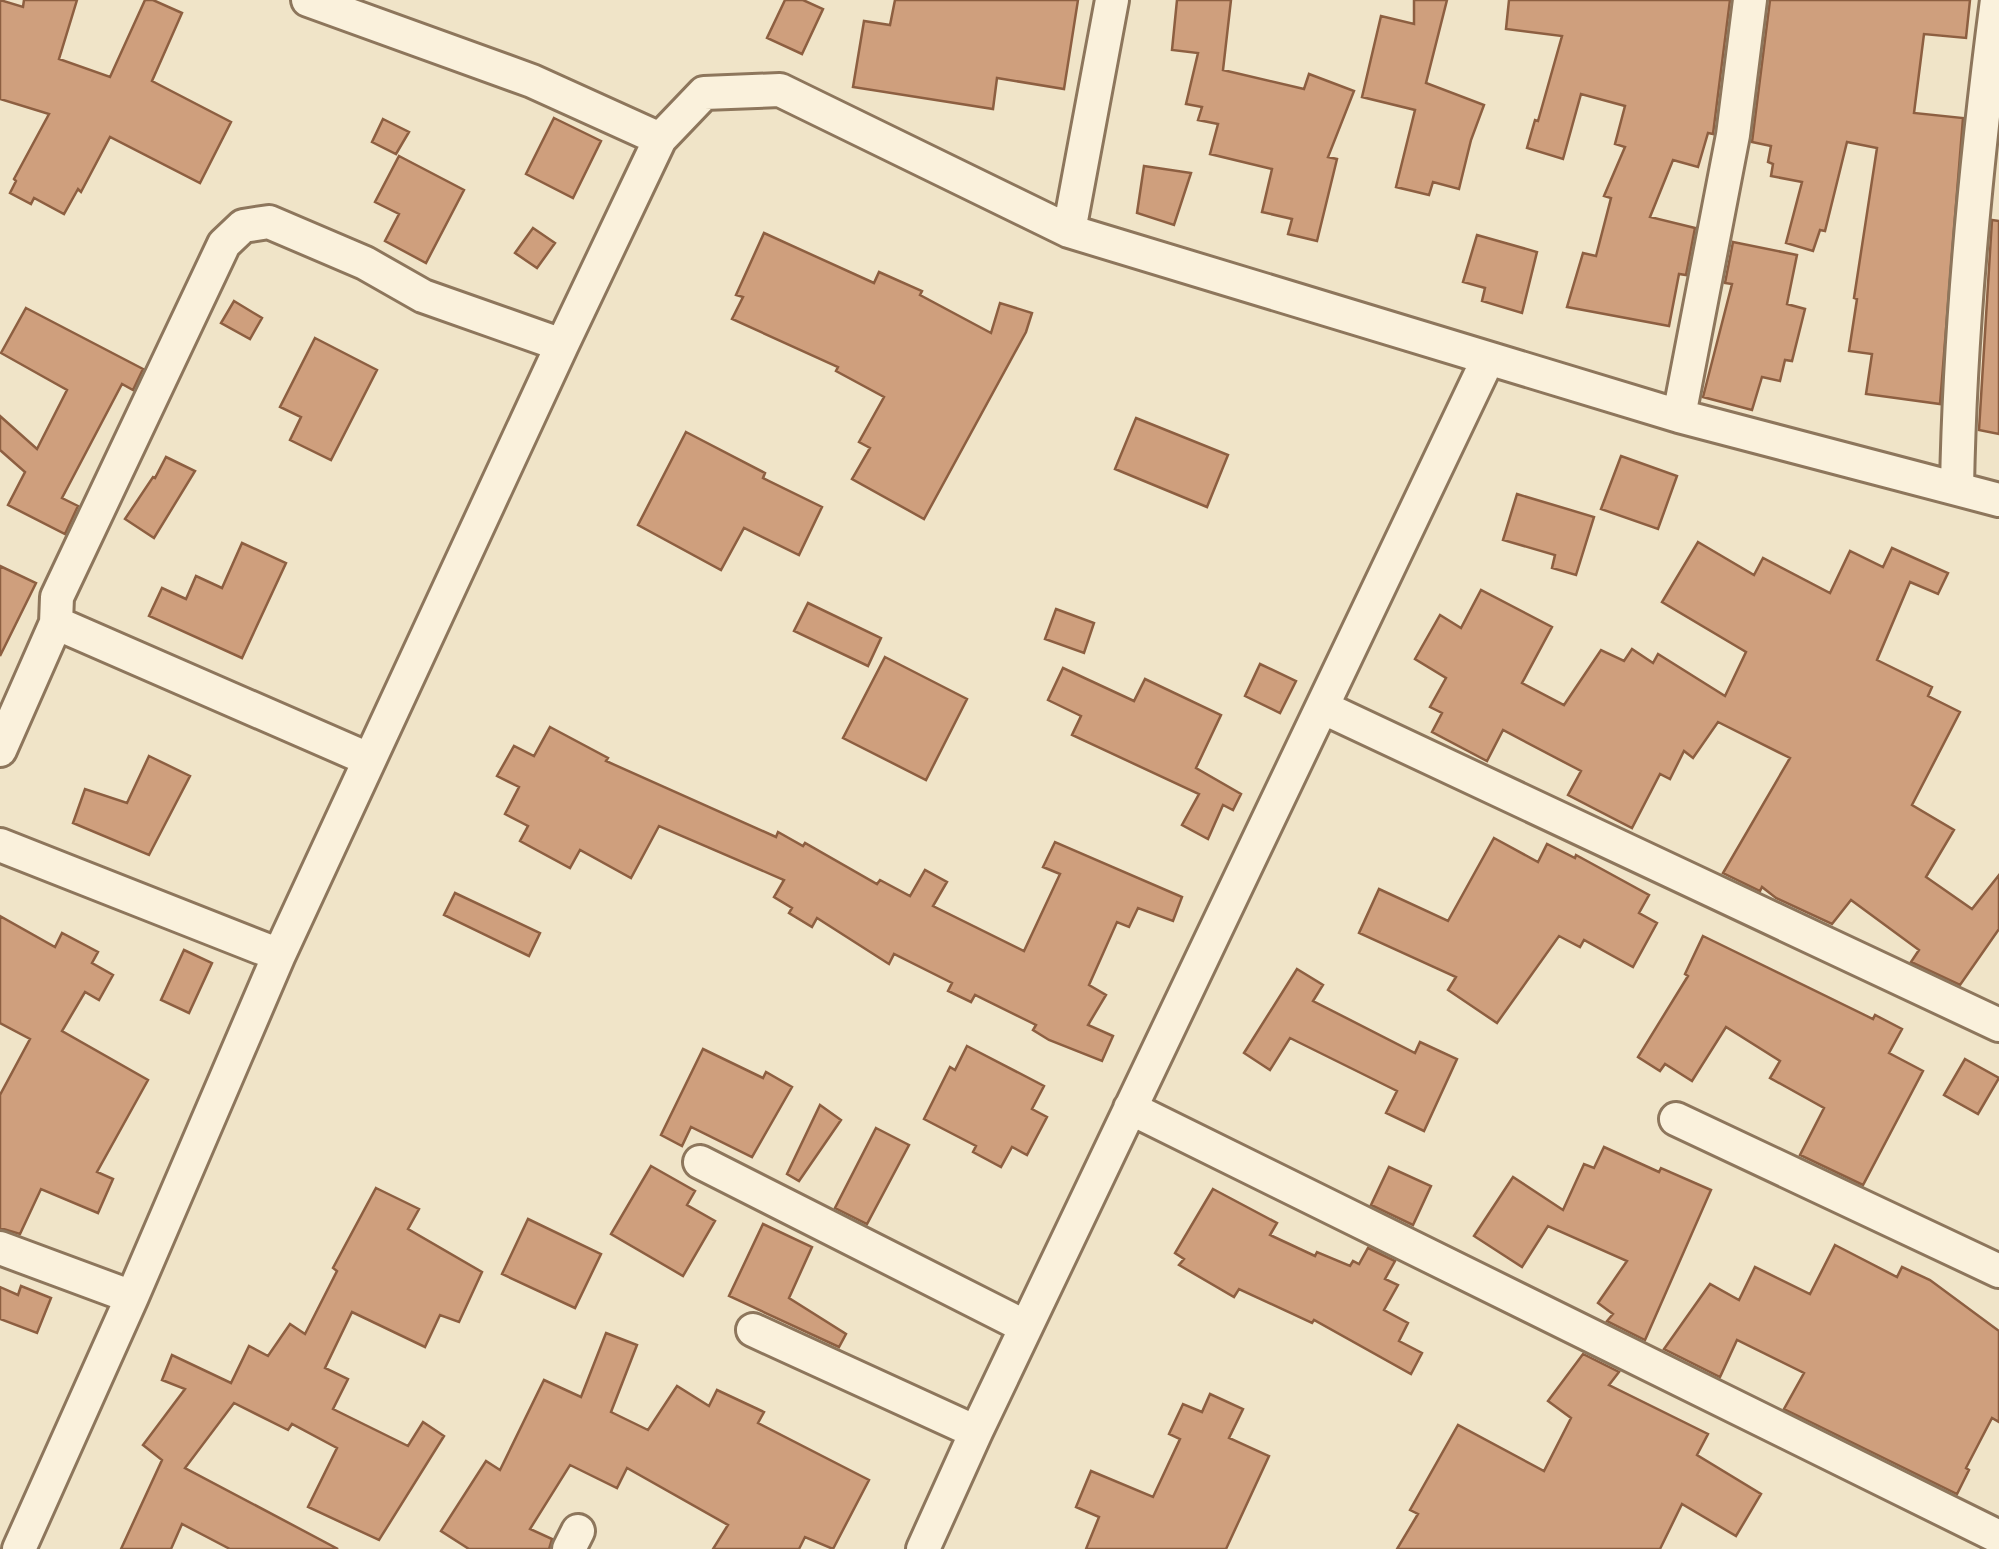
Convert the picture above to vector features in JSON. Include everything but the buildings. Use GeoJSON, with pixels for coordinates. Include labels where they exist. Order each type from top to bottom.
{"type":"FeatureCollection","features":[{"type":"Feature","properties":{"kind":"street"},"geometry":{"type":"LineString","coordinates":[[308,0],[532,80],[660,138]]}},
{"type":"Feature","properties":{"kind":"street"},"geometry":{"type":"LineString","coordinates":[[1069,232],[1112,0]]}},
{"type":"Feature","properties":{"kind":"street"},"geometry":{"type":"LineString","coordinates":[[1679,416],[1734,135],[1750,0]]}},
{"type":"Feature","properties":{"kind":"street"},"geometry":{"type":"LineString","coordinates":[[1958,487],[1959,366],[1996,0]]}},
{"type":"Feature","properties":{"kind":"street"},"geometry":{"type":"LineString","coordinates":[[18,1549],[368,759],[660,138],[704,93],[780,90],[1069,232],[1679,416],[1999,500]]}},
{"type":"Feature","properties":{"kind":"street"},"geometry":{"type":"LineString","coordinates":[[0,750],[56,623],[57,597],[224,244],[243,226],[269,222],[366,263],[423,296],[562,346]]}},
{"type":"Feature","properties":{"kind":"street"},"geometry":{"type":"LineString","coordinates":[[923,1549],[1488,359]]}},
{"type":"Feature","properties":{"kind":"street"},"geometry":{"type":"LineString","coordinates":[[56,623],[368,759]]}},
{"type":"Feature","properties":{"kind":"street"},"geometry":{"type":"LineString","coordinates":[[1324,708],[1999,1025]]}},
{"type":"Feature","properties":{"kind":"street"},"geometry":{"type":"LineString","coordinates":[[0,846],[279,955]]}},
{"type":"Feature","properties":{"kind":"street"},"geometry":{"type":"LineString","coordinates":[[1130,1108],[1999,1538]]}},
{"type":"Feature","properties":{"kind":"street"},"geometry":{"type":"LineString","coordinates":[[1676,1119],[1999,1271]]}},
{"type":"Feature","properties":{"kind":"street"},"geometry":{"type":"LineString","coordinates":[[700,1162],[1026,1327]]}},
{"type":"Feature","properties":{"kind":"street"},"geometry":{"type":"LineString","coordinates":[[0,1248],[132,1297]]}},
{"type":"Feature","properties":{"kind":"street"},"geometry":{"type":"LineString","coordinates":[[753,1330],[976,1432]]}}]}
